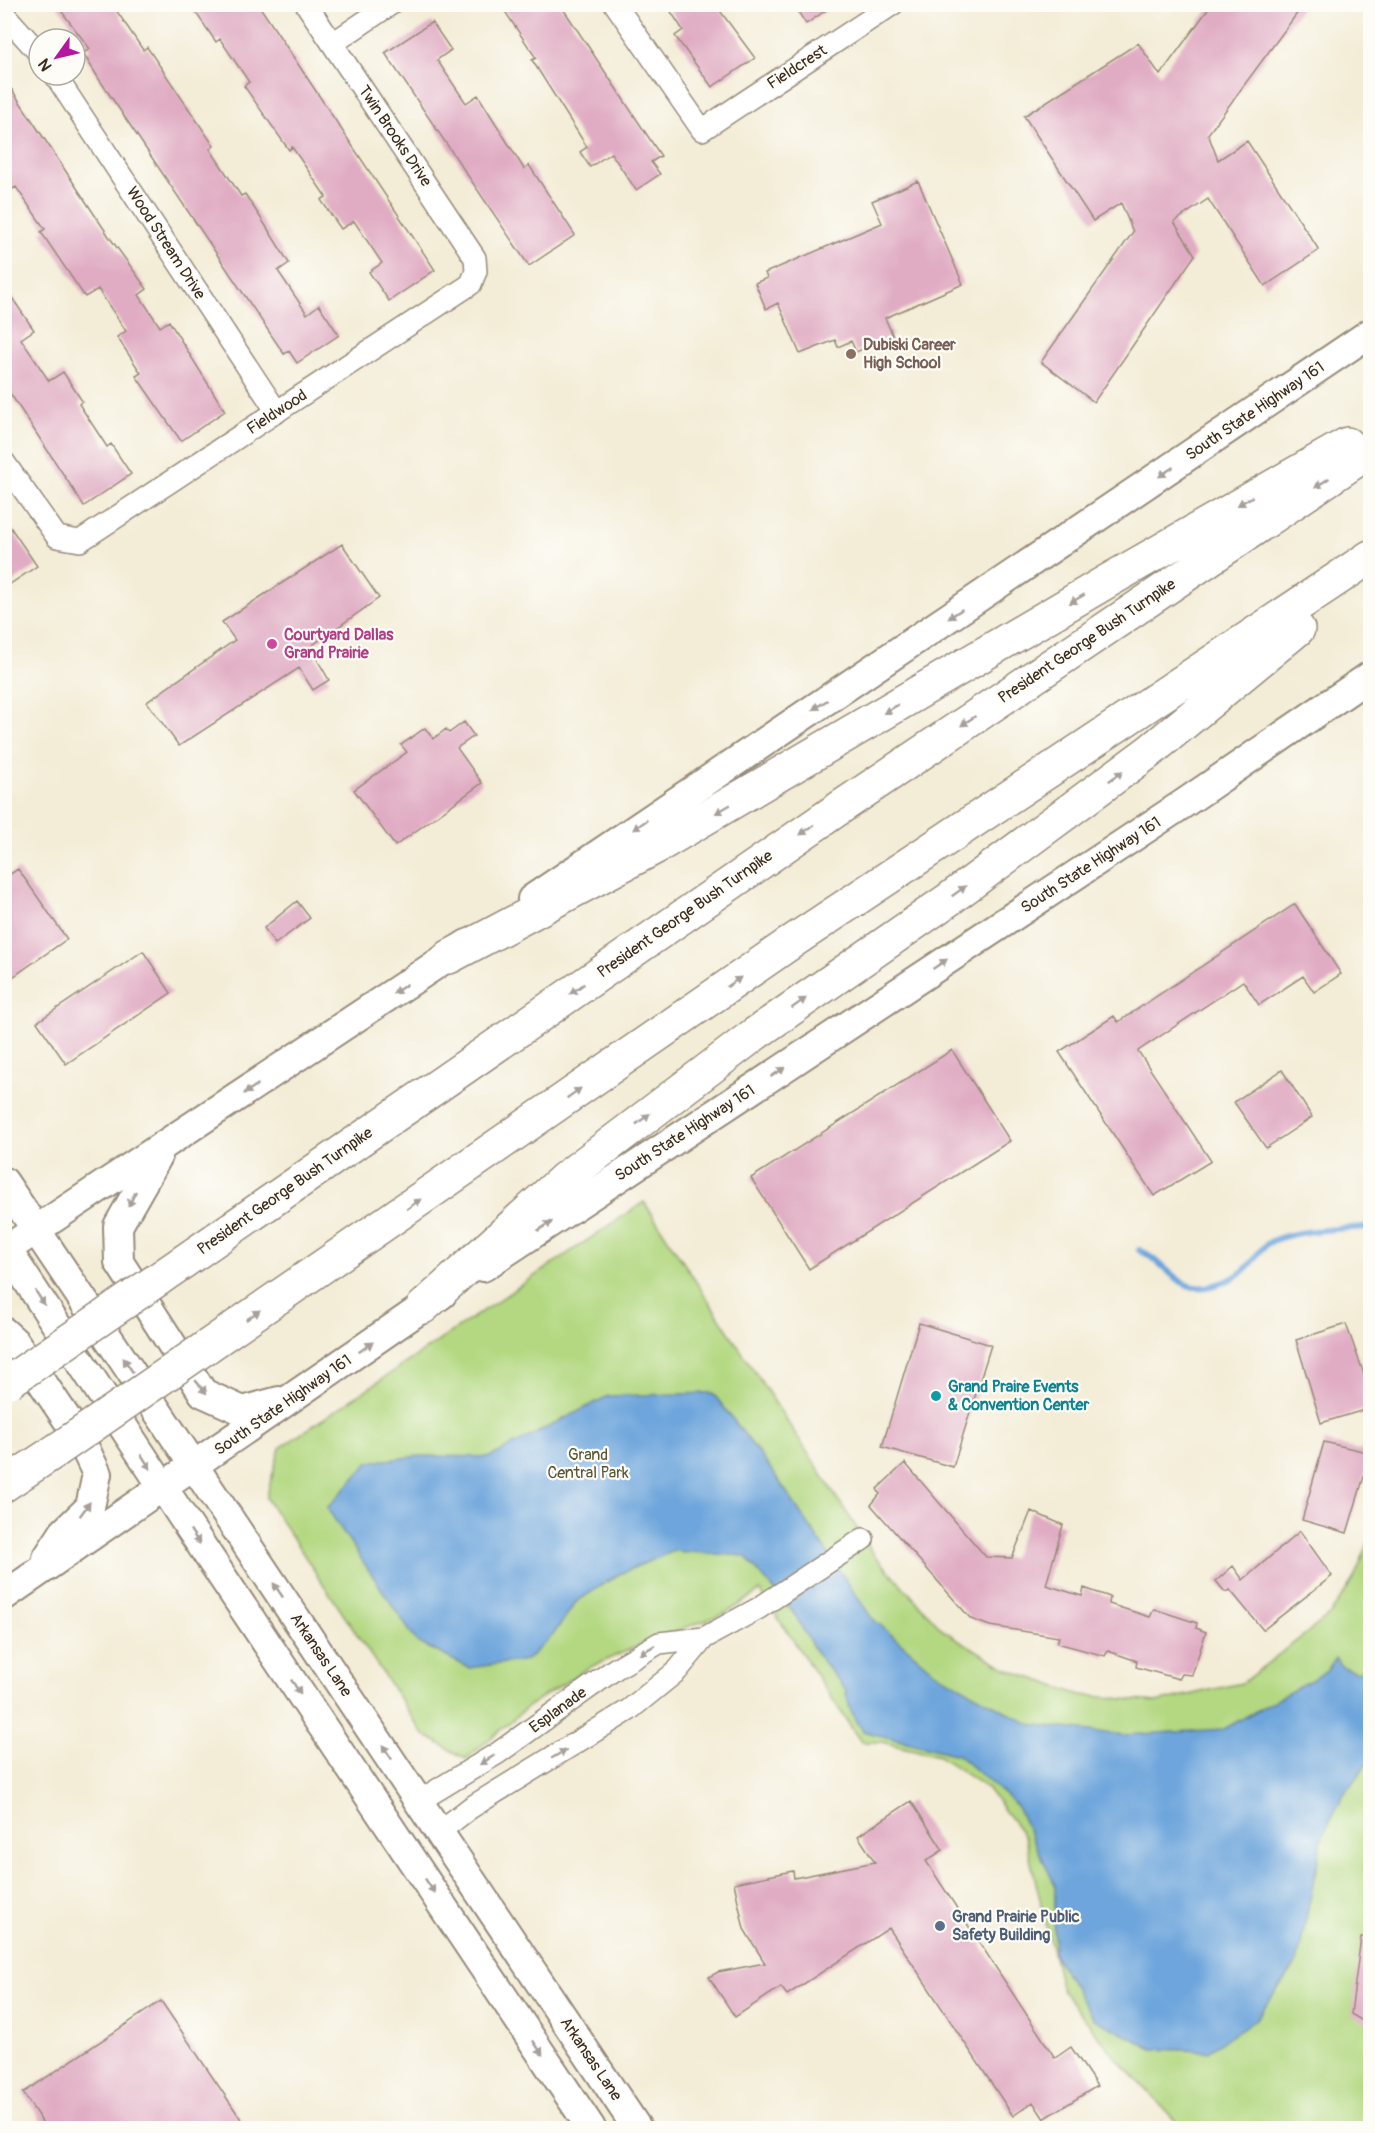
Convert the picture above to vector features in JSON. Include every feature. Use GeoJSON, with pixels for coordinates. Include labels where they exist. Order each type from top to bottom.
{"type":"FeatureCollection","features":[{"type":"Feature","properties":{"kind":"highway"},"geometry":{"type":"LineString","coordinates":[[449,957],[656,847],[1106,582],[1329,453],[1371,433]]}},
{"type":"Feature","properties":{"kind":"highway","name":"President George Bush Turnpike"},"geometry":{"type":"LineString","coordinates":[[7,1383],[838,809],[1371,451]]}},
{"type":"Feature","properties":{"kind":"highway"},"geometry":{"type":"LineString","coordinates":[[4,1485],[796,939],[1371,557]]}},
{"type":"Feature","properties":{"kind":"highway"},"geometry":{"type":"LineString","coordinates":[[423,1307],[564,1179],[755,1034],[948,900],[1150,751],[1282,641],[1371,573]]}},
{"type":"Feature","properties":{"kind":"main road","name":"South State Highway 161"},"geometry":{"type":"LineString","coordinates":[[6,1248],[37,1231],[162,1149],[449,957],[717,771],[869,673],[1371,333]]}},
{"type":"Feature","properties":{"kind":"main road","name":"South State Highway 161"},"geometry":{"type":"LineString","coordinates":[[4,1596],[196,1466],[423,1307],[1193,797],[1371,676]]}},
{"type":"Feature","properties":{"kind":"main road"},"geometry":{"type":"LineString","coordinates":[[162,1149],[118,1226],[119,1262],[203,1393],[243,1411],[297,1396]]}},
{"type":"Feature","properties":{"kind":"main road","name":"Arkansas Lane"},"geometry":{"type":"LineString","coordinates":[[4,1182],[637,2128]]}},
{"type":"Feature","properties":{"kind":"main road"},"geometry":{"type":"LineString","coordinates":[[6,1248],[163,1488],[591,2128]]}},
{"type":"Feature","properties":{"kind":"main road"},"geometry":{"type":"LineString","coordinates":[[4,1332],[15,1342],[81,1440],[97,1474],[90,1507],[64,1532],[38,1573]]}},
{"type":"Feature","properties":{"kind":"main road"},"geometry":{"type":"LineString","coordinates":[[398,1837],[419,1801]]}},
{"type":"Feature","properties":{"kind":"main road"},"geometry":{"type":"LineString","coordinates":[[398,1837],[439,1832]]}},
{"type":"Feature","properties":{"kind":"street","name":"Twin Brooks Drive"},"geometry":{"type":"LineString","coordinates":[[306,4],[475,258],[477,271]]}},
{"type":"Feature","properties":{"kind":"street"},"geometry":{"type":"LineString","coordinates":[[333,43],[391,4]]}},
{"type":"Feature","properties":{"kind":"street","name":"Fieldcrest"},"geometry":{"type":"LineString","coordinates":[[615,4],[702,130],[893,4]]}},
{"type":"Feature","properties":{"kind":"street"},"geometry":{"type":"LineString","coordinates":[[4,14],[27,40]]}},
{"type":"Feature","properties":{"kind":"street","name":"Wood Stream Drive"},"geometry":{"type":"LineString","coordinates":[[63,87],[277,412]]}},
{"type":"Feature","properties":{"kind":"street","name":"Fieldwood"},"geometry":{"type":"LineString","coordinates":[[5,465],[57,537],[69,541],[80,541],[471,284],[477,271]]}},
{"type":"Feature","properties":{"kind":"street","name":"Esplanade"},"geometry":{"type":"LineString","coordinates":[[439,1832],[510,1782],[586,1739],[629,1710],[677,1671],[704,1638],[759,1608],[863,1539]]}},
{"type":"Feature","properties":{"kind":"street","name":"Esplanade"},"geometry":{"type":"LineString","coordinates":[[419,1801],[498,1753],[615,1669],[659,1643],[704,1638]]}},
{"type":"Feature","properties":{"kind":"green space","name":"Grand Central Park"},"geometry":{"type":"Polygon","coordinates":[[[644,1202],[875,1556],[944,1631],[1009,1670],[1081,1695],[1156,1702],[1242,1683],[1330,1615],[1354,1578],[1370,1539],[1370,2128],[1182,2128],[1112,2053],[1062,1990],[1025,1837],[988,1789],[939,1756],[881,1742],[861,1742],[760,1591],[724,1614],[653,1639],[586,1669],[530,1705],[466,1759],[423,1734],[266,1498],[280,1448],[644,1202]]]}},
{"type":"Feature","properties":{"kind":"water"},"geometry":{"type":"Polygon","coordinates":[[[713,1393],[773,1472],[871,1617],[936,1673],[1029,1724],[1125,1735],[1224,1729],[1327,1671],[1335,1658],[1343,1667],[1359,1672],[1370,1663],[1370,1760],[1344,1794],[1323,1835],[1297,1963],[1256,2019],[1208,2051],[1153,2049],[1094,2019],[1054,1955],[1055,1885],[1016,1805],[958,1755],[863,1731],[850,1709],[845,1689],[819,1657],[792,1611],[745,1556],[674,1551],[619,1574],[576,1602],[553,1635],[527,1660],[469,1668],[417,1642],[327,1508],[369,1462],[420,1456],[490,1457],[608,1396],[713,1393]]]}},
{"type":"Feature","properties":{"kind":"building"},"geometry":{"type":"Polygon","coordinates":[[[56,4],[112,4],[143,50],[147,47],[214,146],[210,149],[241,196],[245,194],[264,223],[289,263],[278,271],[307,314],[319,305],[339,335],[297,363],[289,351],[284,354],[87,60],[87,51],[90,49],[87,45],[87,27],[73,27],[56,4]]]}},
{"type":"Feature","properties":{"kind":"building"},"geometry":{"type":"Polygon","coordinates":[[[208,4],[258,4],[435,270],[389,301],[369,272],[382,263],[354,221],[341,229],[321,200],[326,197],[292,147],[289,150],[244,86],[249,82],[220,39],[216,42],[196,13],[208,4]]]}},
{"type":"Feature","properties":{"kind":"building"},"geometry":{"type":"Polygon","coordinates":[[[500,4],[560,4],[661,156],[651,162],[660,174],[636,190],[611,153],[590,167],[580,152],[587,147],[532,60],[536,58],[500,4]]]}},
{"type":"Feature","properties":{"kind":"building"},"geometry":{"type":"Polygon","coordinates":[[[666,4],[715,4],[755,58],[712,87],[675,36],[683,30],[666,4]]]}},
{"type":"Feature","properties":{"kind":"building"},"geometry":{"type":"Polygon","coordinates":[[[793,4],[835,4],[806,24],[793,4]]]}},
{"type":"Feature","properties":{"kind":"building"},"geometry":{"type":"Polygon","coordinates":[[[1212,4],[1304,4],[1208,134],[1218,160],[1247,141],[1319,250],[1265,286],[1208,199],[1174,222],[1195,255],[1094,402],[1041,362],[1133,232],[1121,203],[1093,221],[1024,116],[1138,43],[1160,75],[1212,4]]]}},
{"type":"Feature","properties":{"kind":"building"},"geometry":{"type":"Polygon","coordinates":[[[432,22],[451,50],[437,60],[466,103],[478,95],[524,169],[529,165],[575,235],[529,266],[385,53],[432,22]]]}},
{"type":"Feature","properties":{"kind":"building"},"geometry":{"type":"Polygon","coordinates":[[[4,78],[110,238],[147,289],[139,295],[160,327],[169,321],[225,411],[181,441],[136,376],[141,373],[117,337],[126,331],[98,289],[85,297],[41,232],[45,229],[16,187],[11,190],[4,180],[4,78]]]}},
{"type":"Feature","properties":{"kind":"building"},"geometry":{"type":"Polygon","coordinates":[[[918,181],[963,284],[885,318],[893,336],[856,352],[851,341],[838,347],[835,340],[800,354],[778,303],[766,309],[755,283],[767,278],[765,273],[882,223],[872,201],[918,181]]]}},
{"type":"Feature","properties":{"kind":"building"},"geometry":{"type":"Polygon","coordinates":[[[4,286],[34,330],[21,339],[49,381],[63,372],[82,401],[79,404],[107,447],[111,444],[131,474],[84,506],[4,384],[4,286]]]}},
{"type":"Feature","properties":{"kind":"building"},"geometry":{"type":"Polygon","coordinates":[[[4,518],[37,566],[4,588],[4,518]]]}},
{"type":"Feature","properties":{"kind":"building","name":"Courtyard Dallas Grand Prairie"},"geometry":{"type":"Polygon","coordinates":[[[342,544],[379,598],[310,647],[329,680],[313,690],[299,668],[179,746],[147,702],[235,640],[222,622],[342,544]]]}},
{"type":"Feature","properties":{"kind":"building"},"geometry":{"type":"Polygon","coordinates":[[[464,722],[474,736],[457,748],[482,783],[395,846],[354,790],[407,752],[401,745],[425,728],[433,739],[446,729],[449,733],[464,722]]]}},
{"type":"Feature","properties":{"kind":"building"},"geometry":{"type":"Polygon","coordinates":[[[18,869],[67,939],[4,983],[4,878],[18,869]]]}},
{"type":"Feature","properties":{"kind":"building"},"geometry":{"type":"Polygon","coordinates":[[[297,901],[310,918],[275,944],[264,928],[297,901]]]}},
{"type":"Feature","properties":{"kind":"building"},"geometry":{"type":"Polygon","coordinates":[[[1295,904],[1341,974],[1314,992],[1303,976],[1259,1005],[1243,981],[1138,1051],[1211,1161],[1154,1196],[1059,1052],[1114,1016],[1118,1022],[1295,904]]]}},
{"type":"Feature","properties":{"kind":"building"},"geometry":{"type":"Polygon","coordinates":[[[143,951],[171,993],[66,1064],[37,1022],[143,951]]]}},
{"type":"Feature","properties":{"kind":"building"},"geometry":{"type":"Polygon","coordinates":[[[952,1050],[1010,1141],[809,1269],[751,1178],[952,1050]]]}},
{"type":"Feature","properties":{"kind":"building"},"geometry":{"type":"Polygon","coordinates":[[[1282,1070],[1312,1117],[1266,1148],[1234,1102],[1282,1070]]]}},
{"type":"Feature","properties":{"kind":"building","name":"Grand Praire Events & Convention Center"},"geometry":{"type":"Polygon","coordinates":[[[919,1323],[991,1345],[953,1467],[882,1447],[919,1323]]]}},
{"type":"Feature","properties":{"kind":"building"},"geometry":{"type":"Polygon","coordinates":[[[1346,1324],[1371,1394],[1371,1408],[1321,1423],[1296,1340],[1346,1324]]]}},
{"type":"Feature","properties":{"kind":"building"},"geometry":{"type":"Polygon","coordinates":[[[1324,1442],[1371,1453],[1347,1533],[1302,1520],[1324,1442]]]}},
{"type":"Feature","properties":{"kind":"building"},"geometry":{"type":"Polygon","coordinates":[[[905,1463],[986,1557],[1012,1558],[1031,1511],[1063,1525],[1046,1585],[1082,1596],[1084,1588],[1110,1597],[1109,1604],[1150,1617],[1154,1609],[1197,1623],[1196,1628],[1206,1632],[1192,1675],[1182,1674],[1179,1679],[1136,1667],[1137,1661],[1108,1651],[1105,1656],[1057,1643],[1059,1637],[990,1626],[971,1619],[871,1505],[880,1494],[877,1489],[905,1463]]]}},
{"type":"Feature","properties":{"kind":"building"},"geometry":{"type":"Polygon","coordinates":[[[1300,1531],[1332,1576],[1263,1630],[1230,1590],[1225,1592],[1216,1581],[1233,1566],[1243,1580],[1300,1531]]]}},
{"type":"Feature","properties":{"kind":"building"},"geometry":{"type":"Polygon","coordinates":[[[911,1801],[943,1850],[926,1861],[1055,2058],[1071,2047],[1097,2086],[1044,2119],[1033,2102],[1013,2116],[889,1928],[787,1995],[781,1987],[735,2017],[709,1977],[718,1972],[765,1963],[744,1929],[734,1883],[793,1871],[794,1878],[875,1862],[858,1836],[911,1801]]]}},
{"type":"Feature","properties":{"kind":"building"},"geometry":{"type":"Polygon","coordinates":[[[1361,1937],[1371,1937],[1371,2026],[1351,2014],[1361,1937]]]}},
{"type":"Feature","properties":{"kind":"building"},"geometry":{"type":"Polygon","coordinates":[[[161,2001],[247,2128],[46,2128],[23,2093],[161,2001]]]}},
{"type":"Feature","properties":{"kind":"waterway"},"geometry":{"type":"LineString","coordinates":[[1139,1250],[1152,1257],[1174,1277],[1187,1285],[1208,1287],[1238,1275],[1267,1244],[1276,1239],[1301,1233],[1370,1227]]}},
{"type":"Feature","properties":{"kind":"place","name":"Dubiski Career High School"},"geometry":{"type":"Point","coordinates":[851,354]}},
{"type":"Feature","properties":{"kind":"place","name":"Courtyard Dallas Grand Prairie"},"geometry":{"type":"Point","coordinates":[272,644]}},
{"type":"Feature","properties":{"kind":"place","name":"Grand Praire Events & Convention Center"},"geometry":{"type":"Point","coordinates":[936,1396]}},
{"type":"Feature","properties":{"kind":"place","name":"Grand Prairie Public Safety Building"},"geometry":{"type":"Point","coordinates":[940,1926]}}]}
